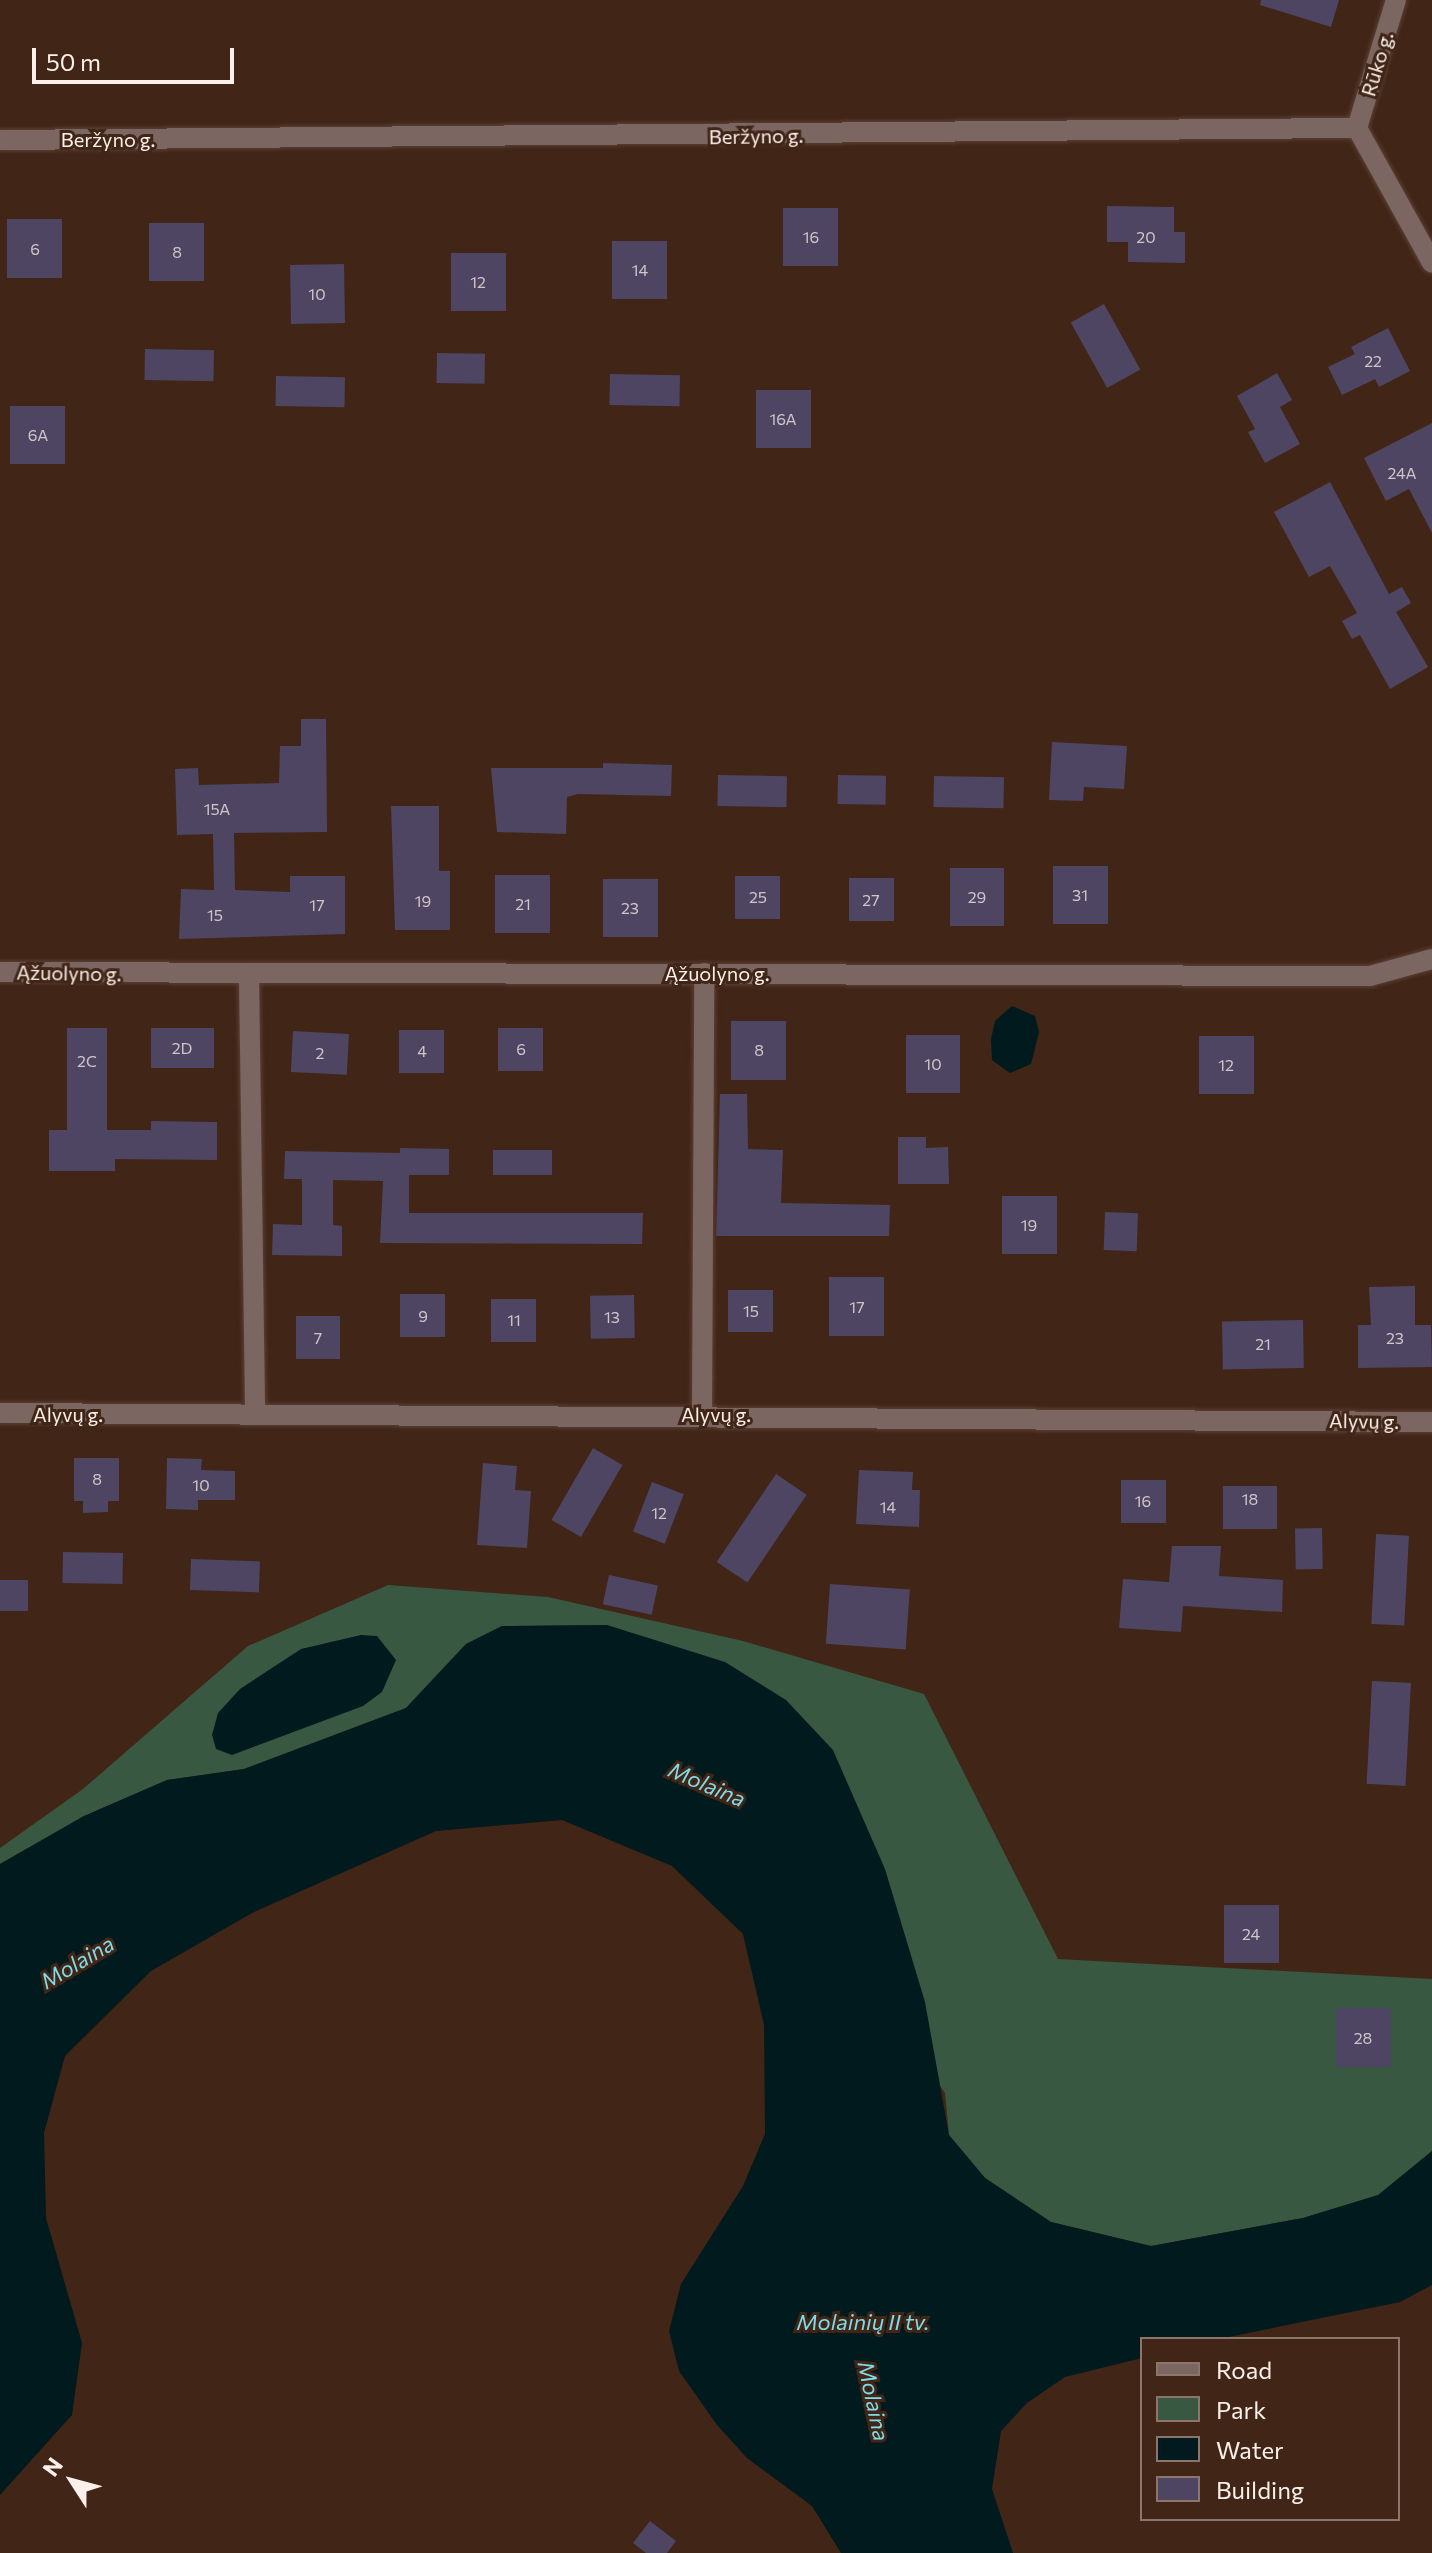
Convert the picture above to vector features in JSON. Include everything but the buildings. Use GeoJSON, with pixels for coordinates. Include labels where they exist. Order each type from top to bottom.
{"type":"FeatureCollection","features":[{"type":"Feature","properties":{"kind":"street","name":"Rūko g."},"geometry":{"type":"LineString","coordinates":[[1357,128],[1396,0]]}},
{"type":"Feature","properties":{"kind":"street","name":"Beržyno g."},"geometry":{"type":"LineString","coordinates":[[0,140],[1357,128]]}},
{"type":"Feature","properties":{"kind":"street"},"geometry":{"type":"LineString","coordinates":[[1357,128],[1432,263]]}},
{"type":"Feature","properties":{"kind":"street","name":"Ąžuolyno g."},"geometry":{"type":"LineString","coordinates":[[0,972],[249,976],[704,973],[1370,976],[1432,959]]}},
{"type":"Feature","properties":{"kind":"street"},"geometry":{"type":"LineString","coordinates":[[702,1414],[704,973]]}},
{"type":"Feature","properties":{"kind":"street"},"geometry":{"type":"LineString","coordinates":[[249,976],[255,1415]]}},
{"type":"Feature","properties":{"kind":"street","name":"Alyvų g."},"geometry":{"type":"LineString","coordinates":[[0,1413],[702,1414],[1432,1422]]}},
{"type":"Feature","properties":{"kind":"green space"},"geometry":{"type":"Polygon","coordinates":[[[388,1585],[548,1597],[743,1641],[924,1694],[1058,1959],[1432,1979],[1432,2151],[1379,2195],[1303,2218],[1151,2246],[1051,2222],[985,2178],[949,2135],[945,2093],[607,1625],[502,1626],[466,1644],[406,1708],[244,1769],[167,1780],[84,1816],[0,1864],[0,1848],[83,1789],[248,1646],[388,1585]]]}},
{"type":"Feature","properties":{"kind":"water"},"geometry":{"type":"Polygon","coordinates":[[[1012,1006],[1035,1016],[1039,1032],[1031,1064],[1010,1073],[992,1060],[991,1039],[995,1021],[1012,1006]]]}},
{"type":"Feature","properties":{"kind":"water","name":"Molainių II tv."},"geometry":{"type":"Polygon","coordinates":[[[607,1625],[725,1662],[786,1700],[833,1750],[885,1869],[925,2002],[949,2135],[985,2178],[1051,2222],[1151,2246],[1303,2218],[1378,2195],[1432,2151],[1432,2285],[1400,2302],[1229,2337],[1140,2337],[1140,2358],[1065,2377],[1027,2403],[1001,2431],[992,2489],[1013,2553],[841,2553],[812,2506],[747,2458],[717,2425],[679,2371],[669,2331],[681,2284],[743,2186],[765,2134],[764,2025],[743,1934],[672,1866],[562,1820],[436,1831],[252,1913],[151,1971],[65,2056],[44,2133],[46,2218],[82,2343],[72,2415],[0,2495],[0,1864],[84,1816],[167,1780],[244,1769],[406,1708],[466,1644],[502,1626],[607,1625]]]}},
{"type":"Feature","properties":{"kind":"water"},"geometry":{"type":"Polygon","coordinates":[[[361,1635],[377,1636],[396,1660],[382,1692],[363,1706],[232,1755],[216,1749],[212,1735],[218,1713],[240,1689],[301,1649],[361,1635]]]}},
{"type":"Feature","properties":{"kind":"water label","name":"Molaina"},"geometry":{"type":"Point","coordinates":[707,1784]}},
{"type":"Feature","properties":{"kind":"water label","name":"Molaina"},"geometry":{"type":"Point","coordinates":[77,1962]}},
{"type":"Feature","properties":{"kind":"water label","name":"Molaina"},"geometry":{"type":"Point","coordinates":[874,2401]}}]}
